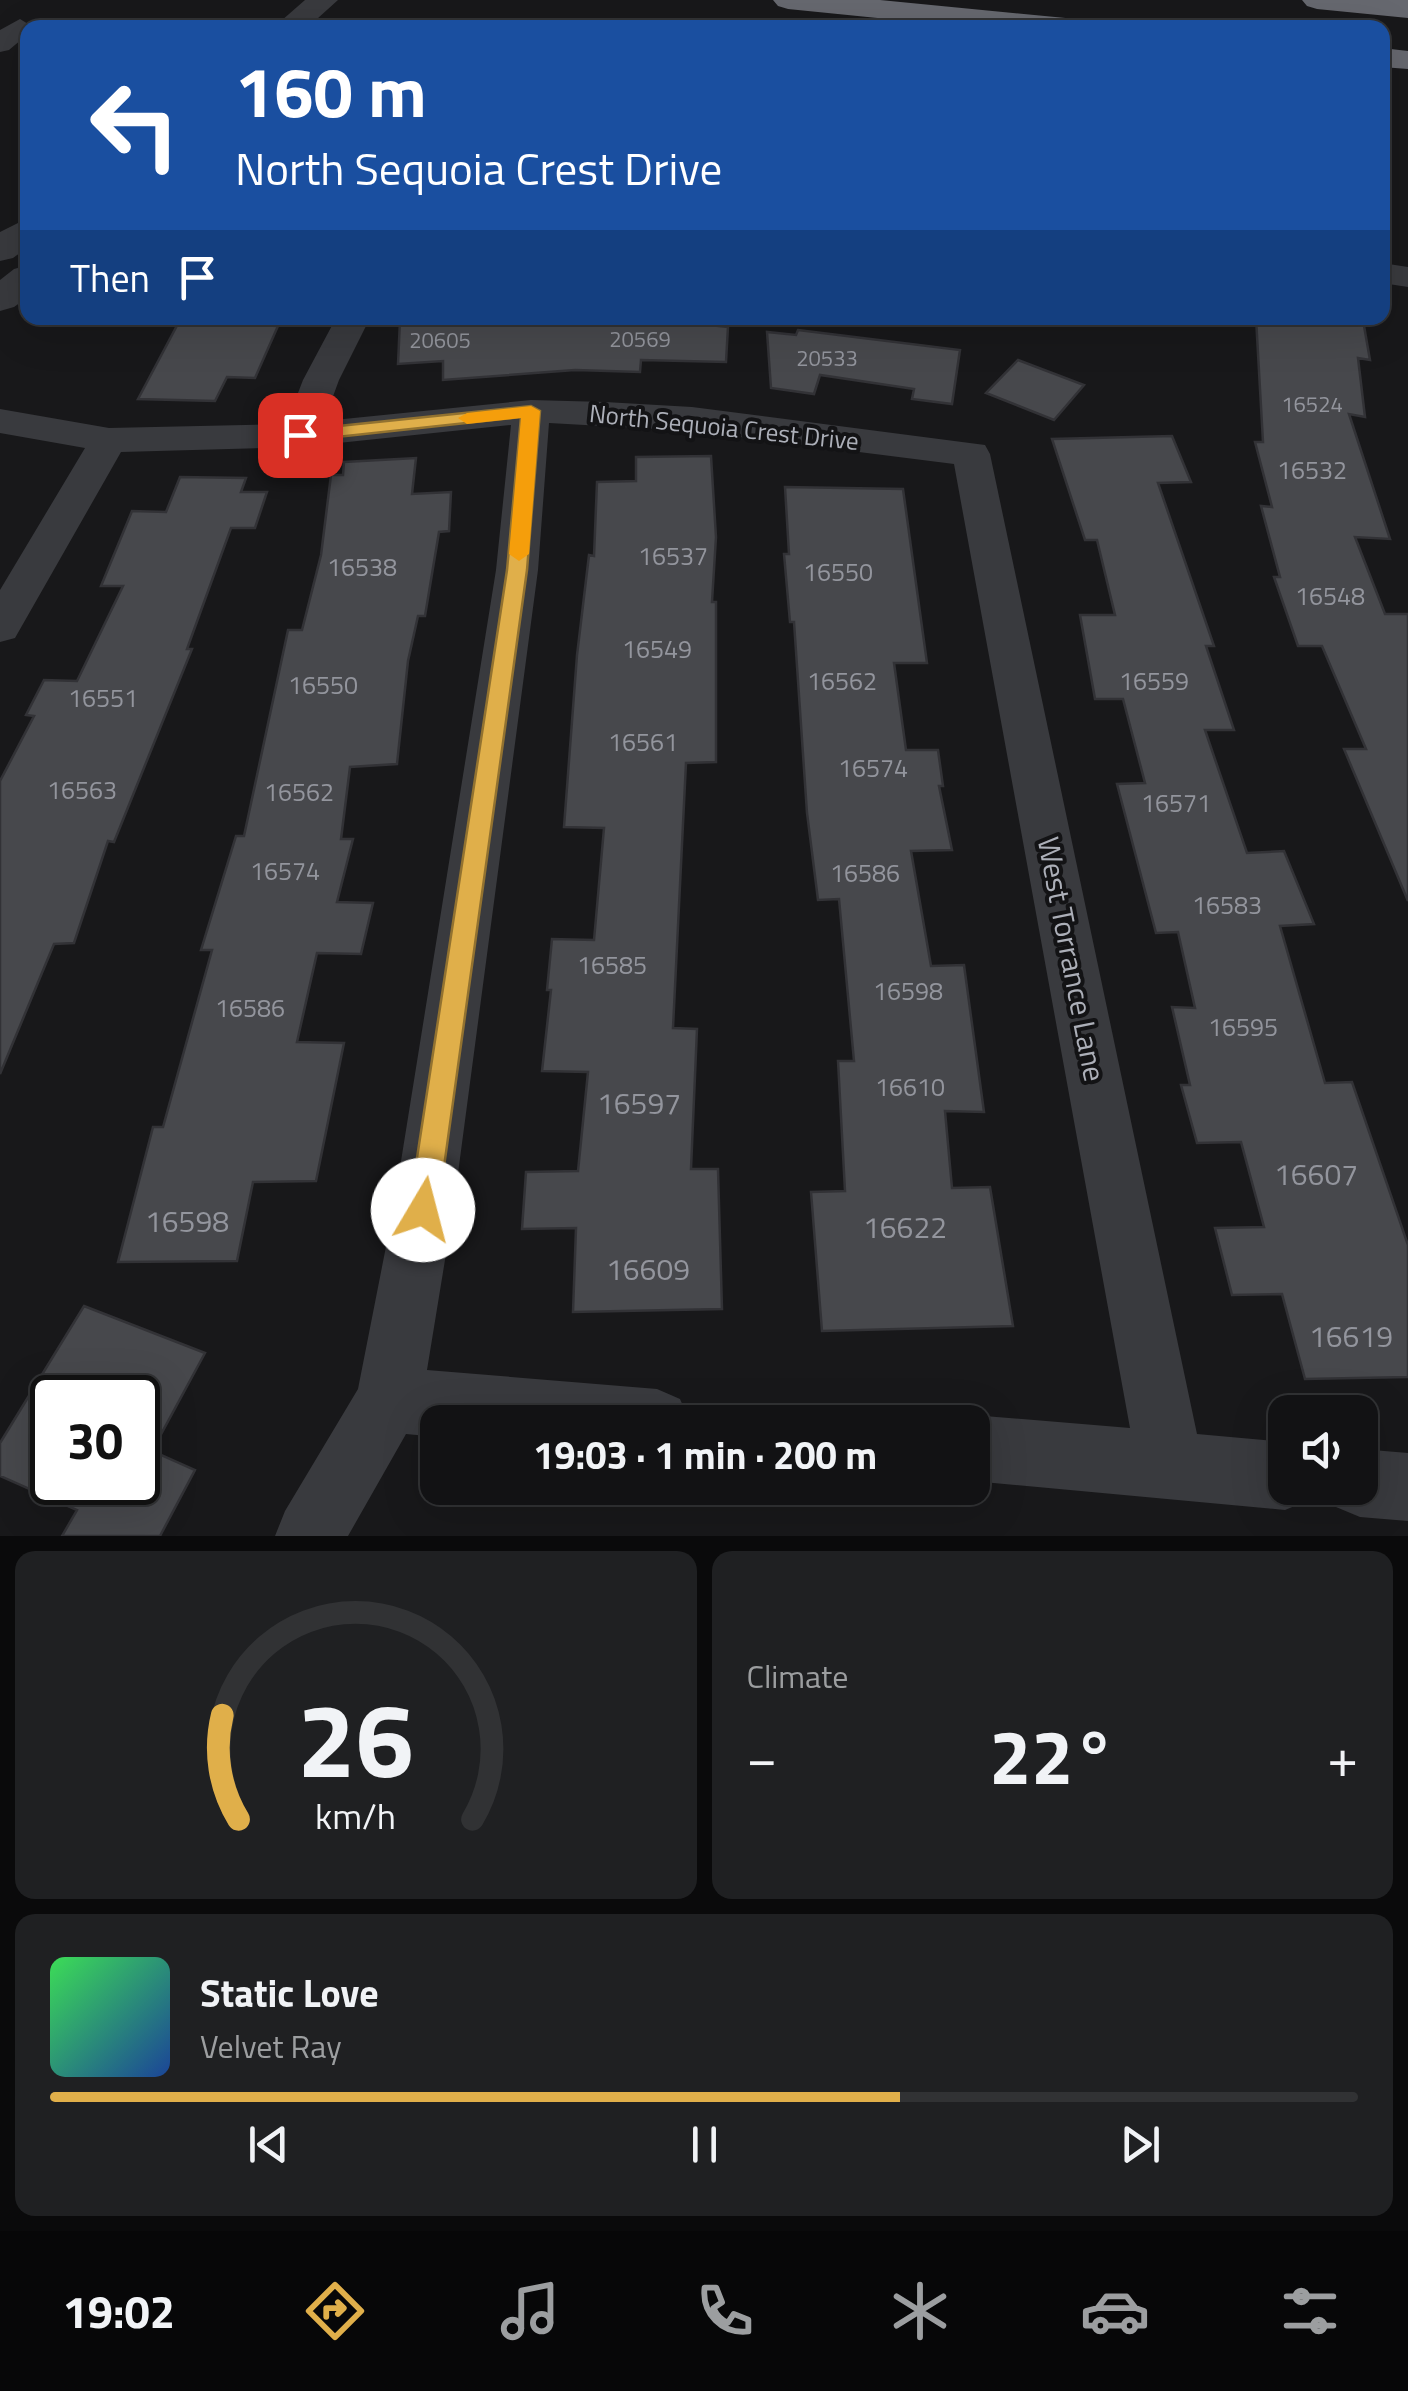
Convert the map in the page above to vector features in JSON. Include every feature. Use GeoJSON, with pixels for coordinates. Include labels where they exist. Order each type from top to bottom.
{"type":"FeatureCollection","features":[{"type":"Feature","properties":{"kind":"highway"},"geometry":{"type":"LineString","coordinates":[[788,0],[994,20]]}},
{"type":"Feature","properties":{"kind":"highway"},"geometry":{"type":"LineString","coordinates":[[1317,0],[1408,9]]}},
{"type":"Feature","properties":{"kind":"street"},"geometry":{"type":"LineString","coordinates":[[0,250],[20,234]]}},
{"type":"Feature","properties":{"kind":"street"},"geometry":{"type":"LineString","coordinates":[[0,299],[20,283]]}},
{"type":"Feature","properties":{"kind":"street"},"geometry":{"type":"LineString","coordinates":[[300,435],[321,380],[349,325]]}},
{"type":"Feature","properties":{"kind":"street"},"geometry":{"type":"LineString","coordinates":[[310,1536],[389,1400],[423,1210],[517,570],[531,411]]}},
{"type":"Feature","properties":{"kind":"street","name":"North Sequoia Crest Drive"},"geometry":{"type":"LineString","coordinates":[[0,421],[109,440],[300,435],[531,411],[692,419],[971,454]]}},
{"type":"Feature","properties":{"kind":"street"},"geometry":{"type":"LineString","coordinates":[[0,626],[109,440]]}},
{"type":"Feature","properties":{"kind":"street","name":"West Torrance Lane"},"geometry":{"type":"LineString","coordinates":[[971,454],[1170,1465]]}},
{"type":"Feature","properties":{"kind":"street"},"geometry":{"type":"LineString","coordinates":[[389,1400],[450,1405]]}},
{"type":"Feature","properties":{"kind":"street"},"geometry":{"type":"LineString","coordinates":[[990,1450],[1268,1474]]}},
{"type":"Feature","properties":{"kind":"street"},"geometry":{"type":"LineString","coordinates":[[1378,1484],[1408,1487]]}},
{"type":"Feature","properties":{"kind":"building"},"geometry":{"type":"Polygon","coordinates":[[[177,325],[278,326],[255,378],[227,377],[215,401],[138,399],[177,325]]]}},
{"type":"Feature","properties":{"kind":"building"},"geometry":{"type":"Polygon","coordinates":[[[400,325],[728,327],[726,362],[641,360],[640,372],[575,370],[443,380],[443,361],[398,364],[400,325]]]}},
{"type":"Feature","properties":{"kind":"building"},"geometry":{"type":"Polygon","coordinates":[[[1256,325],[1364,325],[1370,360],[1358,358],[1365,417],[1349,414],[1390,539],[1355,537],[1385,614],[1408,614],[1408,901],[1344,749],[1366,749],[1322,646],[1298,646],[1274,577],[1280,577],[1261,506],[1272,507],[1255,442],[1263,442],[1256,325]]]}},
{"type":"Feature","properties":{"kind":"building"},"geometry":{"type":"Polygon","coordinates":[[[798,330],[960,350],[952,404],[912,399],[914,389],[820,375],[814,394],[771,388],[767,332],[796,335],[798,330]]]}},
{"type":"Feature","properties":{"kind":"building"},"geometry":{"type":"Polygon","coordinates":[[[1018,360],[1084,385],[1054,420],[986,393],[1018,360]]]}},
{"type":"Feature","properties":{"kind":"building"},"geometry":{"type":"Polygon","coordinates":[[[1172,436],[1191,482],[1158,483],[1214,646],[1206,646],[1234,730],[1205,730],[1247,853],[1284,851],[1314,924],[1280,926],[1325,1083],[1352,1082],[1408,1245],[1408,1377],[1305,1379],[1282,1294],[1232,1295],[1215,1228],[1264,1227],[1241,1142],[1197,1143],[1181,1085],[1190,1085],[1172,1007],[1195,1008],[1178,932],[1156,933],[1117,784],[1145,783],[1123,699],[1095,699],[1080,615],[1115,615],[1097,540],[1085,540],[1052,439],[1172,436]]]}},
{"type":"Feature","properties":{"kind":"building"},"geometry":{"type":"Polygon","coordinates":[[[711,456],[716,537],[712,602],[716,602],[716,762],[686,763],[673,1028],[697,1029],[691,1169],[718,1169],[722,1309],[573,1312],[576,1228],[522,1229],[526,1172],[578,1171],[588,1072],[542,1071],[552,939],[594,940],[604,828],[564,827],[577,655],[589,555],[594,556],[597,482],[636,481],[636,457],[711,456]]]}},
{"type":"Feature","properties":{"kind":"building"},"geometry":{"type":"Polygon","coordinates":[[[416,458],[412,494],[451,492],[449,531],[439,532],[425,616],[418,616],[408,661],[397,764],[350,767],[341,839],[353,839],[337,902],[373,903],[361,954],[317,953],[297,1042],[344,1043],[316,1181],[253,1182],[237,1261],[118,1262],[153,1127],[163,1127],[212,950],[201,950],[236,836],[244,836],[288,630],[302,630],[321,555],[331,475],[343,475],[344,462],[416,458]]]}},
{"type":"Feature","properties":{"kind":"building"},"geometry":{"type":"Polygon","coordinates":[[[180,477],[246,478],[241,492],[267,492],[255,528],[231,528],[187,649],[192,649],[114,842],[108,841],[74,943],[54,944],[0,1074],[0,781],[34,716],[26,715],[44,680],[77,681],[123,586],[101,586],[132,511],[166,512],[180,477]]]}},
{"type":"Feature","properties":{"kind":"building"},"geometry":{"type":"Polygon","coordinates":[[[785,487],[903,489],[927,663],[894,663],[906,750],[938,750],[943,786],[939,786],[952,850],[911,851],[931,966],[964,965],[984,1112],[945,1111],[952,1188],[990,1187],[1013,1326],[822,1331],[811,1192],[845,1191],[838,1061],[854,1061],[839,899],[818,900],[807,813],[794,622],[790,622],[784,554],[789,554],[785,487]]]}},
{"type":"Feature","properties":{"kind":"building"},"geometry":{"type":"Polygon","coordinates":[[[84,1306],[205,1353],[160,1436],[160,1375],[42,1375],[84,1306]]]}},
{"type":"Feature","properties":{"kind":"building"},"geometry":{"type":"Polygon","coordinates":[[[30,1394],[30,1489],[0,1476],[0,1443],[30,1394]]]}},
{"type":"Feature","properties":{"kind":"building"},"geometry":{"type":"Polygon","coordinates":[[[160,1455],[195,1470],[160,1536],[62,1536],[77,1510],[66,1505],[160,1505],[160,1455]]]}},
{"type":"Feature","properties":{"kind":"slow traffic"},"geometry":{"type":"LineString","coordinates":[[467,418],[531,411],[519,554]]}},
{"type":"Feature","properties":{"kind":"route"},"geometry":{"type":"LineString","coordinates":[[300,435],[531,411],[517,570],[423,1210]]}}]}
